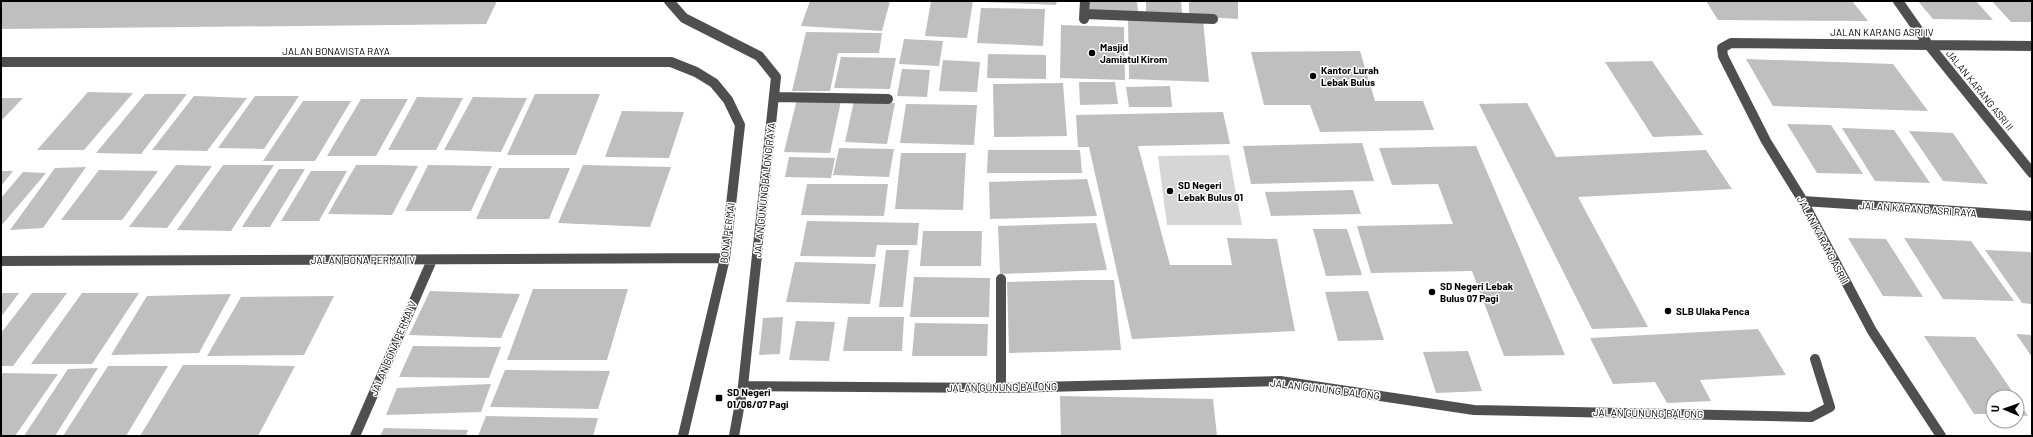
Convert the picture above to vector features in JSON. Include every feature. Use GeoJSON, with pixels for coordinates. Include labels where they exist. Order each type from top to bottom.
{"type":"FeatureCollection","features":[{"type":"Feature","properties":{"kind":"street","name":"JALAN GUNUNG BALONG RAYA"},"geometry":{"type":"LineString","coordinates":[[669,1],[684,18],[759,56],[776,77],[743,386],[734,436]]}},
{"type":"Feature","properties":{"kind":"street"},"geometry":{"type":"LineString","coordinates":[[1085,1],[1084,17],[1213,19]]}},
{"type":"Feature","properties":{"kind":"street","name":"JALAN KARANG ASRI II"},"geometry":{"type":"LineString","coordinates":[[1898,1],[1928,44],[2032,173]]}},
{"type":"Feature","properties":{"kind":"street","name":"JALAN KARANG ASRI IV"},"geometry":{"type":"LineString","coordinates":[[1731,43],[2032,46]]}},
{"type":"Feature","properties":{"kind":"street","name":"JALAN KARANG ASRI I"},"geometry":{"type":"LineString","coordinates":[[1731,43],[1722,48],[1723,56],[1766,141],[1803,202],[1872,331],[1940,436]]}},
{"type":"Feature","properties":{"kind":"street","name":"JALAN BONAVISTA RAYA"},"geometry":{"type":"LineString","coordinates":[[1,62],[671,62]]}},
{"type":"Feature","properties":{"kind":"street","name":"BONA PERMAI"},"geometry":{"type":"LineString","coordinates":[[671,62],[705,76],[722,90],[734,108],[740,125],[725,258],[683,436]]}},
{"type":"Feature","properties":{"kind":"street"},"geometry":{"type":"LineString","coordinates":[[774,96],[888,99]]}},
{"type":"Feature","properties":{"kind":"street","name":"JALAN KARANG ASRI RAYA"},"geometry":{"type":"LineString","coordinates":[[1803,202],[2032,216]]}},
{"type":"Feature","properties":{"kind":"street","name":"JALAN BONA PERMAI IV"},"geometry":{"type":"LineString","coordinates":[[1,261],[725,258]]}},
{"type":"Feature","properties":{"kind":"street","name":"JALAN BONA PERMAI V"},"geometry":{"type":"LineString","coordinates":[[355,436],[432,260]]}},
{"type":"Feature","properties":{"kind":"street"},"geometry":{"type":"LineString","coordinates":[[1001,279],[1001,388]]}},
{"type":"Feature","properties":{"kind":"street","name":"JALAN GUNUNG BALONG"},"geometry":{"type":"LineString","coordinates":[[743,386],[1001,388],[1280,381],[1474,410],[1811,417],[1830,407],[1815,359]]}},
{"type":"Feature","properties":{"kind":"shaded area"},"geometry":{"type":"Polygon","coordinates":[[[1229,155],[1242,225],[1167,225],[1158,156],[1229,155]]]}},
{"type":"Feature","properties":{"kind":"building"},"geometry":{"type":"Polygon","coordinates":[[[1,1],[497,1],[486,24],[1,29],[1,1]]]}},
{"type":"Feature","properties":{"kind":"building"},"geometry":{"type":"Polygon","coordinates":[[[810,1],[890,1],[882,31],[801,26],[810,1]]]}},
{"type":"Feature","properties":{"kind":"building"},"geometry":{"type":"Polygon","coordinates":[[[931,1],[973,1],[967,38],[925,36],[931,1]]]}},
{"type":"Feature","properties":{"kind":"building"},"geometry":{"type":"Polygon","coordinates":[[[1057,1],[1056,5],[985,2],[1057,1]]]}},
{"type":"Feature","properties":{"kind":"building"},"geometry":{"type":"Polygon","coordinates":[[[1090,1],[1137,1],[1138,12],[1090,10],[1090,1]]]}},
{"type":"Feature","properties":{"kind":"building"},"geometry":{"type":"Polygon","coordinates":[[[1146,1],[1181,1],[1182,13],[1146,12],[1146,1]]]}},
{"type":"Feature","properties":{"kind":"building"},"geometry":{"type":"Polygon","coordinates":[[[1189,1],[1238,1],[1238,19],[1189,16],[1189,1]]]}},
{"type":"Feature","properties":{"kind":"building"},"geometry":{"type":"Polygon","coordinates":[[[1706,1],[1852,1],[1868,21],[1718,20],[1706,1]]]}},
{"type":"Feature","properties":{"kind":"building"},"geometry":{"type":"Polygon","coordinates":[[[1918,1],[1976,1],[1993,20],[1933,19],[1918,1]]]}},
{"type":"Feature","properties":{"kind":"building"},"geometry":{"type":"Polygon","coordinates":[[[1992,1],[2032,1],[2032,22],[2011,22],[1992,1]]]}},
{"type":"Feature","properties":{"kind":"building"},"geometry":{"type":"Polygon","coordinates":[[[981,8],[1045,9],[1043,46],[977,43],[981,8]]]}},
{"type":"Feature","properties":{"kind":"building"},"geometry":{"type":"Polygon","coordinates":[[[1128,18],[1203,20],[1209,82],[1129,79],[1128,18]]]}},
{"type":"Feature","properties":{"kind":"building","name":"Masjid Jamiatul Kirom"},"geometry":{"type":"Polygon","coordinates":[[[1061,25],[1124,27],[1125,80],[1060,78],[1061,25]]]}},
{"type":"Feature","properties":{"kind":"building"},"geometry":{"type":"Polygon","coordinates":[[[806,32],[882,33],[879,53],[838,53],[830,91],[792,91],[806,32]]]}},
{"type":"Feature","properties":{"kind":"building"},"geometry":{"type":"Polygon","coordinates":[[[904,39],[943,41],[939,66],[899,64],[904,39]]]}},
{"type":"Feature","properties":{"kind":"building","name":"Kantor Lurah Lebak Bulus"},"geometry":{"type":"Polygon","coordinates":[[[1360,51],[1375,101],[1423,101],[1434,130],[1320,132],[1310,105],[1264,105],[1251,52],[1360,51]]]}},
{"type":"Feature","properties":{"kind":"building"},"geometry":{"type":"Polygon","coordinates":[[[988,54],[1046,55],[1046,79],[987,78],[988,54]]]}},
{"type":"Feature","properties":{"kind":"building"},"geometry":{"type":"Polygon","coordinates":[[[841,57],[896,58],[890,89],[834,88],[841,57]]]}},
{"type":"Feature","properties":{"kind":"building"},"geometry":{"type":"Polygon","coordinates":[[[1746,59],[1893,64],[1928,111],[1773,106],[1746,59]]]}},
{"type":"Feature","properties":{"kind":"building"},"geometry":{"type":"Polygon","coordinates":[[[943,60],[980,62],[977,92],[939,91],[943,60]]]}},
{"type":"Feature","properties":{"kind":"building"},"geometry":{"type":"Polygon","coordinates":[[[1652,61],[1703,135],[1653,137],[1605,62],[1652,61]]]}},
{"type":"Feature","properties":{"kind":"building"},"geometry":{"type":"Polygon","coordinates":[[[902,69],[930,70],[927,97],[897,96],[902,69]]]}},
{"type":"Feature","properties":{"kind":"building"},"geometry":{"type":"Polygon","coordinates":[[[1079,82],[1115,82],[1118,104],[1080,105],[1079,82]]]}},
{"type":"Feature","properties":{"kind":"building"},"geometry":{"type":"Polygon","coordinates":[[[1063,83],[1067,136],[994,137],[993,84],[1063,83]]]}},
{"type":"Feature","properties":{"kind":"building"},"geometry":{"type":"Polygon","coordinates":[[[1170,86],[1172,107],[1129,107],[1126,87],[1170,86]]]}},
{"type":"Feature","properties":{"kind":"building"},"geometry":{"type":"Polygon","coordinates":[[[88,92],[133,93],[84,150],[37,150],[88,92]]]}},
{"type":"Feature","properties":{"kind":"building"},"geometry":{"type":"Polygon","coordinates":[[[145,94],[187,94],[141,154],[96,153],[145,94]]]}},
{"type":"Feature","properties":{"kind":"building"},"geometry":{"type":"Polygon","coordinates":[[[535,94],[600,94],[576,155],[507,155],[535,94]]]}},
{"type":"Feature","properties":{"kind":"building"},"geometry":{"type":"Polygon","coordinates":[[[194,96],[247,98],[207,151],[152,150],[194,96]]]}},
{"type":"Feature","properties":{"kind":"building"},"geometry":{"type":"Polygon","coordinates":[[[255,96],[299,96],[264,149],[218,148],[255,96]]]}},
{"type":"Feature","properties":{"kind":"building"},"geometry":{"type":"Polygon","coordinates":[[[417,97],[463,98],[436,150],[388,150],[417,97]]]}},
{"type":"Feature","properties":{"kind":"building"},"geometry":{"type":"Polygon","coordinates":[[[473,97],[527,98],[501,152],[444,150],[473,97]]]}},
{"type":"Feature","properties":{"kind":"building"},"geometry":{"type":"Polygon","coordinates":[[[1,98],[23,98],[1,121],[1,98]]]}},
{"type":"Feature","properties":{"kind":"building"},"geometry":{"type":"Polygon","coordinates":[[[361,99],[408,99],[376,156],[327,156],[361,99]]]}},
{"type":"Feature","properties":{"kind":"building"},"geometry":{"type":"Polygon","coordinates":[[[797,99],[841,101],[830,153],[784,152],[797,99]]]}},
{"type":"Feature","properties":{"kind":"building"},"geometry":{"type":"Polygon","coordinates":[[[303,101],[351,101],[315,161],[263,161],[303,101]]]}},
{"type":"Feature","properties":{"kind":"building"},"geometry":{"type":"Polygon","coordinates":[[[854,101],[895,103],[887,144],[845,142],[854,101]]]}},
{"type":"Feature","properties":{"kind":"building"},"geometry":{"type":"Polygon","coordinates":[[[1527,103],[1556,157],[1706,150],[1732,189],[1578,197],[1648,327],[1592,329],[1479,104],[1527,103]]]}},
{"type":"Feature","properties":{"kind":"building"},"geometry":{"type":"Polygon","coordinates":[[[906,104],[977,105],[974,145],[900,143],[906,104]]]}},
{"type":"Feature","properties":{"kind":"building"},"geometry":{"type":"Polygon","coordinates":[[[622,111],[684,112],[669,158],[605,157],[622,111]]]}},
{"type":"Feature","properties":{"kind":"building"},"geometry":{"type":"Polygon","coordinates":[[[1223,112],[1230,144],[1138,146],[1170,265],[1232,265],[1227,238],[1277,239],[1295,331],[1132,339],[1089,147],[1078,147],[1076,115],[1223,112]]]}},
{"type":"Feature","properties":{"kind":"building"},"geometry":{"type":"Polygon","coordinates":[[[1787,124],[1831,125],[1863,174],[1817,173],[1787,124]]]}},
{"type":"Feature","properties":{"kind":"building"},"geometry":{"type":"Polygon","coordinates":[[[1842,128],[1894,130],[1930,183],[1875,181],[1842,128]]]}},
{"type":"Feature","properties":{"kind":"building"},"geometry":{"type":"Polygon","coordinates":[[[1909,131],[1953,133],[1988,184],[1943,181],[1909,131]]]}},
{"type":"Feature","properties":{"kind":"building"},"geometry":{"type":"Polygon","coordinates":[[[1362,143],[1374,181],[1251,184],[1243,146],[1362,143]]]}},
{"type":"Feature","properties":{"kind":"building"},"geometry":{"type":"Polygon","coordinates":[[[1476,146],[1565,355],[1504,356],[1472,271],[1371,273],[1357,226],[1453,224],[1438,184],[1392,185],[1379,148],[1476,146]]]}},
{"type":"Feature","properties":{"kind":"building"},"geometry":{"type":"Polygon","coordinates":[[[839,148],[894,149],[889,177],[833,175],[839,148]]]}},
{"type":"Feature","properties":{"kind":"building"},"geometry":{"type":"Polygon","coordinates":[[[988,150],[1080,150],[1082,173],[987,173],[988,150]]]}},
{"type":"Feature","properties":{"kind":"building"},"geometry":{"type":"Polygon","coordinates":[[[901,153],[966,153],[963,210],[895,209],[901,153]]]}},
{"type":"Feature","properties":{"kind":"building"},"geometry":{"type":"Polygon","coordinates":[[[789,157],[835,158],[831,178],[785,177],[789,157]]]}},
{"type":"Feature","properties":{"kind":"building"},"geometry":{"type":"Polygon","coordinates":[[[176,165],[212,166],[167,228],[129,227],[176,165]]]}},
{"type":"Feature","properties":{"kind":"building"},"geometry":{"type":"Polygon","coordinates":[[[223,165],[274,165],[231,231],[177,230],[223,165]]]}},
{"type":"Feature","properties":{"kind":"building"},"geometry":{"type":"Polygon","coordinates":[[[356,165],[418,166],[392,215],[328,214],[356,165]]]}},
{"type":"Feature","properties":{"kind":"building"},"geometry":{"type":"Polygon","coordinates":[[[428,165],[492,166],[471,211],[405,211],[428,165]]]}},
{"type":"Feature","properties":{"kind":"building"},"geometry":{"type":"Polygon","coordinates":[[[583,165],[671,167],[650,227],[558,223],[583,165]]]}},
{"type":"Feature","properties":{"kind":"building"},"geometry":{"type":"Polygon","coordinates":[[[86,167],[43,228],[10,230],[55,168],[86,167]]]}},
{"type":"Feature","properties":{"kind":"building"},"geometry":{"type":"Polygon","coordinates":[[[499,168],[570,168],[549,219],[476,219],[499,168]]]}},
{"type":"Feature","properties":{"kind":"building"},"geometry":{"type":"Polygon","coordinates":[[[279,169],[305,169],[270,227],[242,227],[279,169]]]}},
{"type":"Feature","properties":{"kind":"building"},"geometry":{"type":"Polygon","coordinates":[[[99,170],[158,171],[122,220],[61,220],[99,170]]]}},
{"type":"Feature","properties":{"kind":"building"},"geometry":{"type":"Polygon","coordinates":[[[1,171],[13,171],[1,186],[1,171]]]}},
{"type":"Feature","properties":{"kind":"building"},"geometry":{"type":"Polygon","coordinates":[[[311,171],[347,171],[319,221],[281,221],[311,171]]]}},
{"type":"Feature","properties":{"kind":"building"},"geometry":{"type":"Polygon","coordinates":[[[23,172],[46,173],[1,226],[1,198],[23,172]]]}},
{"type":"Feature","properties":{"kind":"building"},"geometry":{"type":"Polygon","coordinates":[[[1087,179],[1097,216],[990,219],[989,182],[1087,179]]]}},
{"type":"Feature","properties":{"kind":"building"},"geometry":{"type":"Polygon","coordinates":[[[807,184],[888,184],[884,216],[801,215],[807,184]]]}},
{"type":"Feature","properties":{"kind":"building"},"geometry":{"type":"Polygon","coordinates":[[[1353,190],[1361,214],[1271,216],[1265,192],[1353,190]]]}},
{"type":"Feature","properties":{"kind":"building"},"geometry":{"type":"Polygon","coordinates":[[[807,221],[919,223],[917,245],[877,245],[875,257],[800,256],[807,221]]]}},
{"type":"Feature","properties":{"kind":"building"},"geometry":{"type":"Polygon","coordinates":[[[1096,223],[1107,270],[1000,274],[998,226],[1096,223]]]}},
{"type":"Feature","properties":{"kind":"building"},"geometry":{"type":"Polygon","coordinates":[[[1313,229],[1347,229],[1362,275],[1326,276],[1313,229]]]}},
{"type":"Feature","properties":{"kind":"building"},"geometry":{"type":"Polygon","coordinates":[[[923,231],[982,231],[981,266],[920,266],[923,231]]]}},
{"type":"Feature","properties":{"kind":"building"},"geometry":{"type":"Polygon","coordinates":[[[1848,238],[1886,239],[1923,297],[1883,296],[1848,238]]]}},
{"type":"Feature","properties":{"kind":"building"},"geometry":{"type":"Polygon","coordinates":[[[1904,238],[1971,241],[2014,301],[1943,299],[1904,238]]]}},
{"type":"Feature","properties":{"kind":"building"},"geometry":{"type":"Polygon","coordinates":[[[886,250],[909,250],[903,307],[879,307],[886,250]]]}},
{"type":"Feature","properties":{"kind":"building"},"geometry":{"type":"Polygon","coordinates":[[[1985,250],[2030,252],[2032,255],[2032,304],[2022,303],[1985,250]]]}},
{"type":"Feature","properties":{"kind":"building"},"geometry":{"type":"Polygon","coordinates":[[[795,262],[876,264],[870,304],[786,302],[795,262]]]}},
{"type":"Feature","properties":{"kind":"building"},"geometry":{"type":"Polygon","coordinates":[[[914,277],[990,278],[989,317],[910,317],[914,277]]]}},
{"type":"Feature","properties":{"kind":"building"},"geometry":{"type":"Polygon","coordinates":[[[1114,280],[1121,350],[1009,353],[1007,282],[1114,280]]]}},
{"type":"Feature","properties":{"kind":"building"},"geometry":{"type":"Polygon","coordinates":[[[533,289],[628,289],[607,360],[507,360],[533,289]]]}},
{"type":"Feature","properties":{"kind":"building"},"geometry":{"type":"Polygon","coordinates":[[[430,291],[520,294],[501,338],[409,335],[430,291]]]}},
{"type":"Feature","properties":{"kind":"building"},"geometry":{"type":"Polygon","coordinates":[[[1368,291],[1384,340],[1338,341],[1325,292],[1368,291]]]}},
{"type":"Feature","properties":{"kind":"building"},"geometry":{"type":"Polygon","coordinates":[[[1,293],[19,293],[1,317],[1,293]]]}},
{"type":"Feature","properties":{"kind":"building"},"geometry":{"type":"Polygon","coordinates":[[[32,293],[67,293],[13,366],[1,366],[1,333],[32,293]]]}},
{"type":"Feature","properties":{"kind":"building"},"geometry":{"type":"Polygon","coordinates":[[[82,293],[139,293],[92,364],[31,364],[82,293]]]}},
{"type":"Feature","properties":{"kind":"building"},"geometry":{"type":"Polygon","coordinates":[[[231,294],[199,353],[111,355],[147,296],[231,294]]]}},
{"type":"Feature","properties":{"kind":"building"},"geometry":{"type":"Polygon","coordinates":[[[334,296],[304,355],[207,356],[241,297],[334,296]]]}},
{"type":"Feature","properties":{"kind":"building"},"geometry":{"type":"Polygon","coordinates":[[[783,317],[780,354],[759,355],[763,318],[783,317]]]}},
{"type":"Feature","properties":{"kind":"building"},"geometry":{"type":"Polygon","coordinates":[[[848,317],[904,317],[902,351],[843,351],[848,317]]]}},
{"type":"Feature","properties":{"kind":"building"},"geometry":{"type":"Polygon","coordinates":[[[796,321],[835,322],[829,361],[789,360],[796,321]]]}},
{"type":"Feature","properties":{"kind":"building"},"geometry":{"type":"Polygon","coordinates":[[[915,323],[988,324],[987,356],[912,356],[915,323]]]}},
{"type":"Feature","properties":{"kind":"building"},"geometry":{"type":"Polygon","coordinates":[[[1758,329],[1786,375],[1700,380],[1711,401],[1667,403],[1655,382],[1613,384],[1590,338],[1758,329]]]}},
{"type":"Feature","properties":{"kind":"building"},"geometry":{"type":"Polygon","coordinates":[[[2016,334],[2032,335],[2032,357],[2016,334]]]}},
{"type":"Feature","properties":{"kind":"building"},"geometry":{"type":"Polygon","coordinates":[[[1924,336],[1975,337],[2011,389],[1985,389],[1985,414],[1974,414],[1924,336]]]}},
{"type":"Feature","properties":{"kind":"building"},"geometry":{"type":"Polygon","coordinates":[[[413,346],[501,347],[489,378],[399,377],[413,346]]]}},
{"type":"Feature","properties":{"kind":"building"},"geometry":{"type":"Polygon","coordinates":[[[1468,351],[1482,391],[1436,393],[1423,352],[1468,351]]]}},
{"type":"Feature","properties":{"kind":"building"},"geometry":{"type":"Polygon","coordinates":[[[183,365],[295,366],[258,436],[140,436],[183,365]]]}},
{"type":"Feature","properties":{"kind":"building"},"geometry":{"type":"Polygon","coordinates":[[[108,366],[168,366],[126,436],[63,436],[108,366]]]}},
{"type":"Feature","properties":{"kind":"building"},"geometry":{"type":"Polygon","coordinates":[[[98,368],[55,436],[24,436],[68,369],[98,368]]]}},
{"type":"Feature","properties":{"kind":"building"},"geometry":{"type":"Polygon","coordinates":[[[505,370],[610,371],[598,409],[490,407],[505,370]]]}},
{"type":"Feature","properties":{"kind":"building"},"geometry":{"type":"Polygon","coordinates":[[[1,373],[58,374],[15,436],[1,436],[1,373]]]}},
{"type":"Feature","properties":{"kind":"building"},"geometry":{"type":"Polygon","coordinates":[[[491,384],[481,412],[386,415],[397,388],[491,384]]]}},
{"type":"Feature","properties":{"kind":"building"},"geometry":{"type":"Polygon","coordinates":[[[1060,396],[1213,399],[1217,436],[1061,436],[1060,396]]]}},
{"type":"Feature","properties":{"kind":"building"},"geometry":{"type":"Polygon","coordinates":[[[486,416],[598,418],[593,436],[478,436],[486,416]]]}},
{"type":"Feature","properties":{"kind":"building"},"geometry":{"type":"Polygon","coordinates":[[[384,428],[468,430],[466,436],[380,436],[384,428]]]}},
{"type":"Feature","properties":{"kind":"place","name":"Masjid Jamiatul Kirom"},"geometry":{"type":"Point","coordinates":[1092,53]}},
{"type":"Feature","properties":{"kind":"place","name":"Kantor Lurah Lebak Bulus"},"geometry":{"type":"Point","coordinates":[1313,76]}},
{"type":"Feature","properties":{"kind":"place","name":"SD Negeri Lebak Bulus 01"},"geometry":{"type":"Point","coordinates":[1170,191]}},
{"type":"Feature","properties":{"kind":"place","name":"SD Negeri Lebak Bulus 07 Pagi"},"geometry":{"type":"Point","coordinates":[1432,292]}},
{"type":"Feature","properties":{"kind":"place","name":"SLB Ulaka Penca"},"geometry":{"type":"Point","coordinates":[1668,311]}},
{"type":"Feature","properties":{"kind":"place","name":"SD Negeri 01/06/07 Pagi"},"geometry":{"type":"Point","coordinates":[719,398]}}]}
